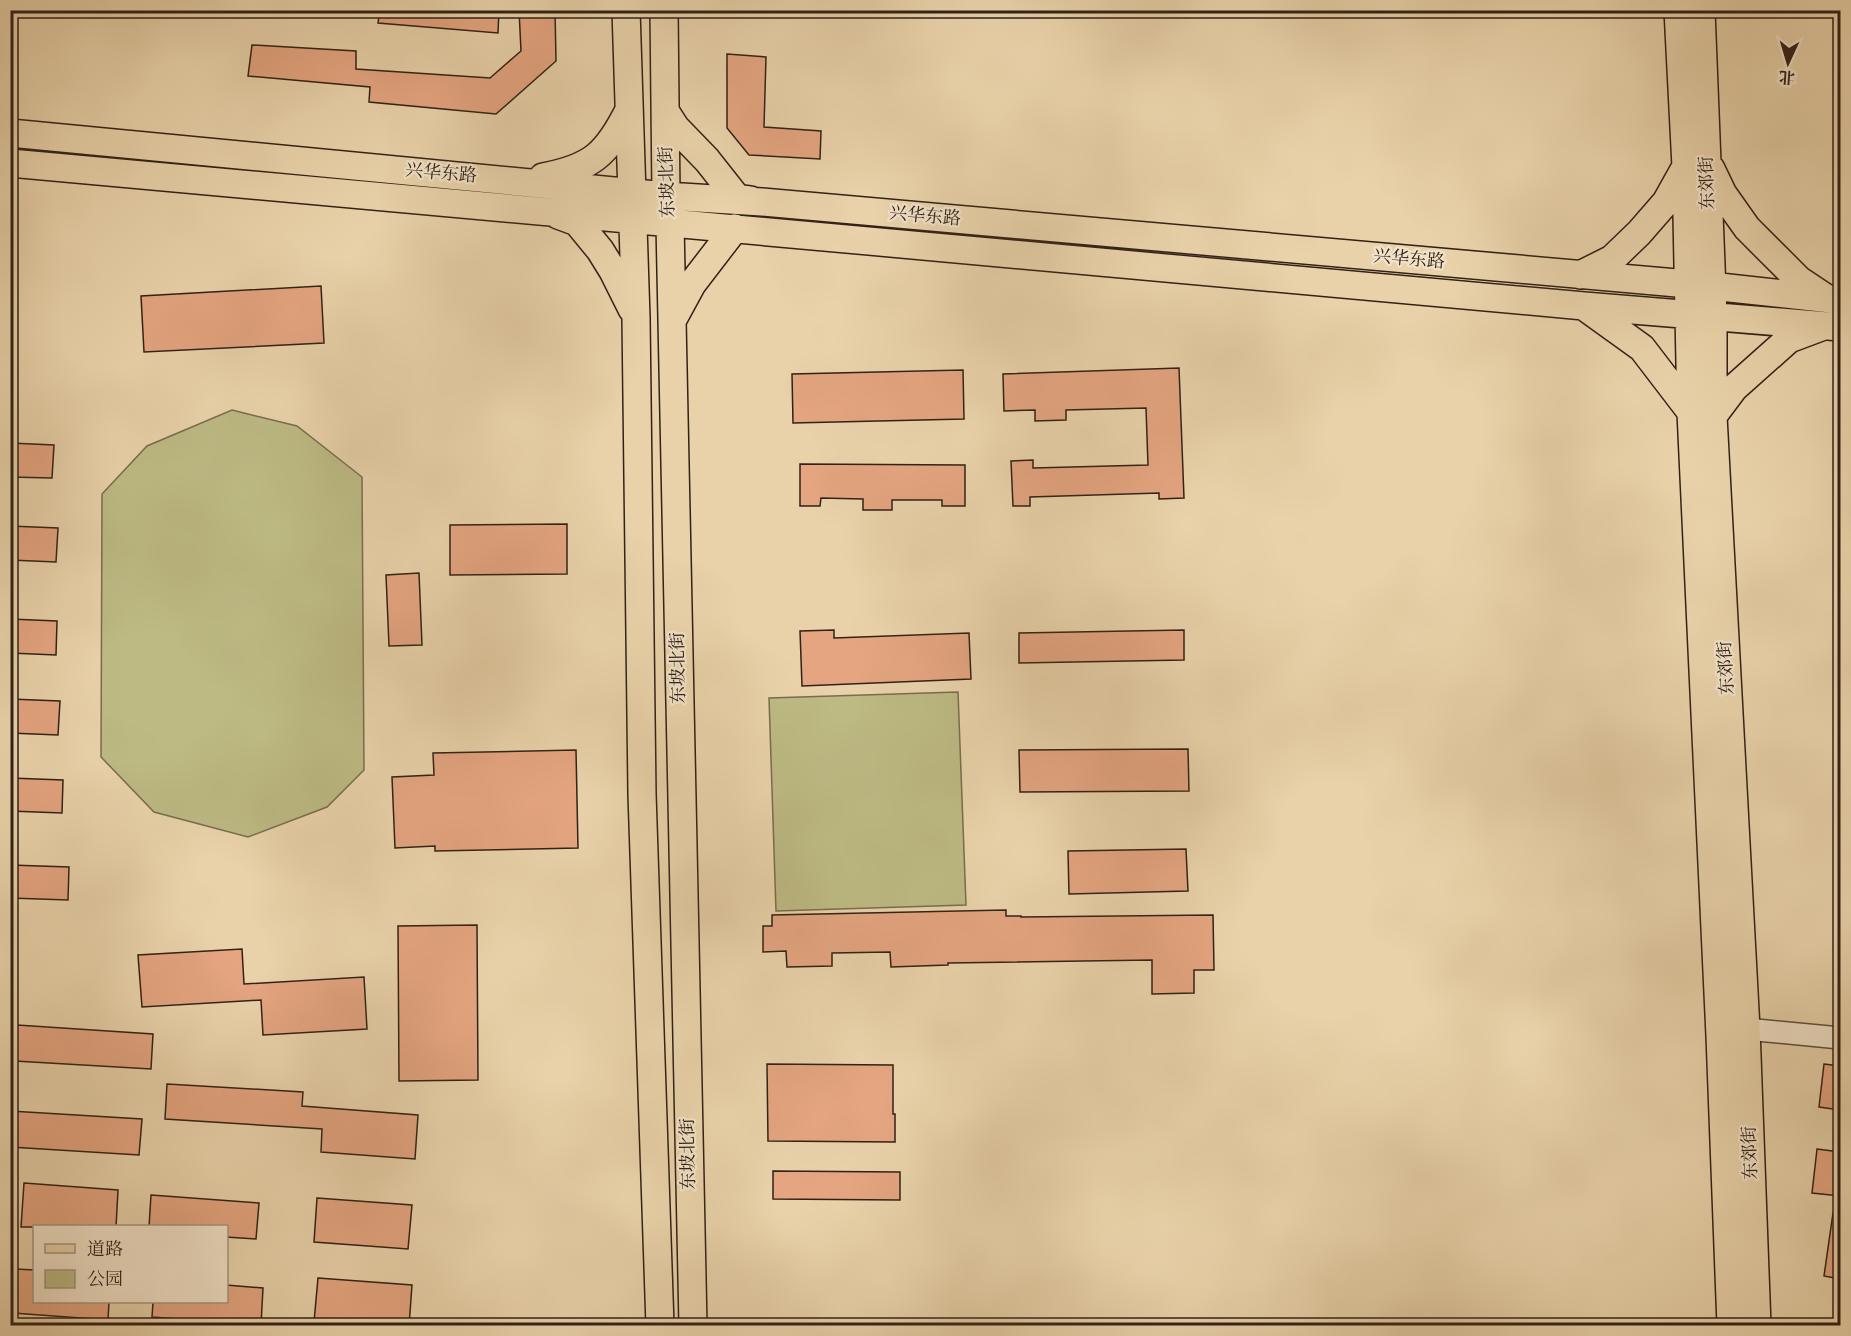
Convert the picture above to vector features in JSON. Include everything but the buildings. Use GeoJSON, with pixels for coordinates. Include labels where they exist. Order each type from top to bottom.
{"type":"FeatureCollection","features":[{"type":"Feature","properties":{"kind":"main road","name":"东坡北街"},"geometry":{"type":"LineString","coordinates":[[627,10],[636,318],[642,794],[660,1326]]}},
{"type":"Feature","properties":{"kind":"main road","name":"东坡北街"},"geometry":{"type":"LineString","coordinates":[[664,10],[667,114],[666,196],[670,224],[693,1326]]}},
{"type":"Feature","properties":{"kind":"main road","name":"东郊街"},"geometry":{"type":"LineString","coordinates":[[1678,10],[1697,165]]}},
{"type":"Feature","properties":{"kind":"main road","name":"东郊街"},"geometry":{"type":"LineString","coordinates":[[1701,10],[1697,165],[1699,285],[1720,1036],[1731,1326]]}},
{"type":"Feature","properties":{"kind":"main road"},"geometry":{"type":"LineString","coordinates":[[520,182],[570,172],[599,155],[616,134],[629,110]]}},
{"type":"Feature","properties":{"kind":"main road"},"geometry":{"type":"LineString","coordinates":[[667,114],[676,128],[707,160],[736,198],[762,202]]}},
{"type":"Feature","properties":{"kind":"main road","name":"兴华东路"},"geometry":{"type":"LineString","coordinates":[[10,133],[632,193],[762,202],[1834,299]]}},
{"type":"Feature","properties":{"kind":"main road"},"geometry":{"type":"LineString","coordinates":[[10,163],[1584,306],[1833,326]]}},
{"type":"Feature","properties":{"kind":"main road"},"geometry":{"type":"LineString","coordinates":[[1580,275],[1612,259],[1639,233],[1697,165],[1723,194],[1748,228],[1799,279],[1834,299]]}},
{"type":"Feature","properties":{"kind":"main road"},"geometry":{"type":"LineString","coordinates":[[546,211],[577,222],[613,271],[636,318]]}},
{"type":"Feature","properties":{"kind":"main road"},"geometry":{"type":"LineString","coordinates":[[671,322],[692,284],[735,228]]}},
{"type":"Feature","properties":{"kind":"main road"},"geometry":{"type":"LineString","coordinates":[[1584,306],[1642,348],[1702,414],[1789,339],[1833,326]]}},
{"type":"Feature","properties":{"kind":"main road","name":"东郊街"},"geometry":{"type":"LineString","coordinates":[[1702,414],[1746,1029],[1757,1326]]}},
{"type":"Feature","properties":{"kind":"street"},"geometry":{"type":"LineString","coordinates":[[1746,1029],[1840,1038]]}},
{"type":"Feature","properties":{"kind":"green space"},"geometry":{"type":"Polygon","coordinates":[[[232,410],[297,426],[362,477],[364,770],[327,807],[248,837],[154,812],[101,757],[102,494],[147,446],[232,410]]]}},
{"type":"Feature","properties":{"kind":"green space"},"geometry":{"type":"Polygon","coordinates":[[[958,692],[966,905],[776,911],[769,698],[958,692]]]}}]}
